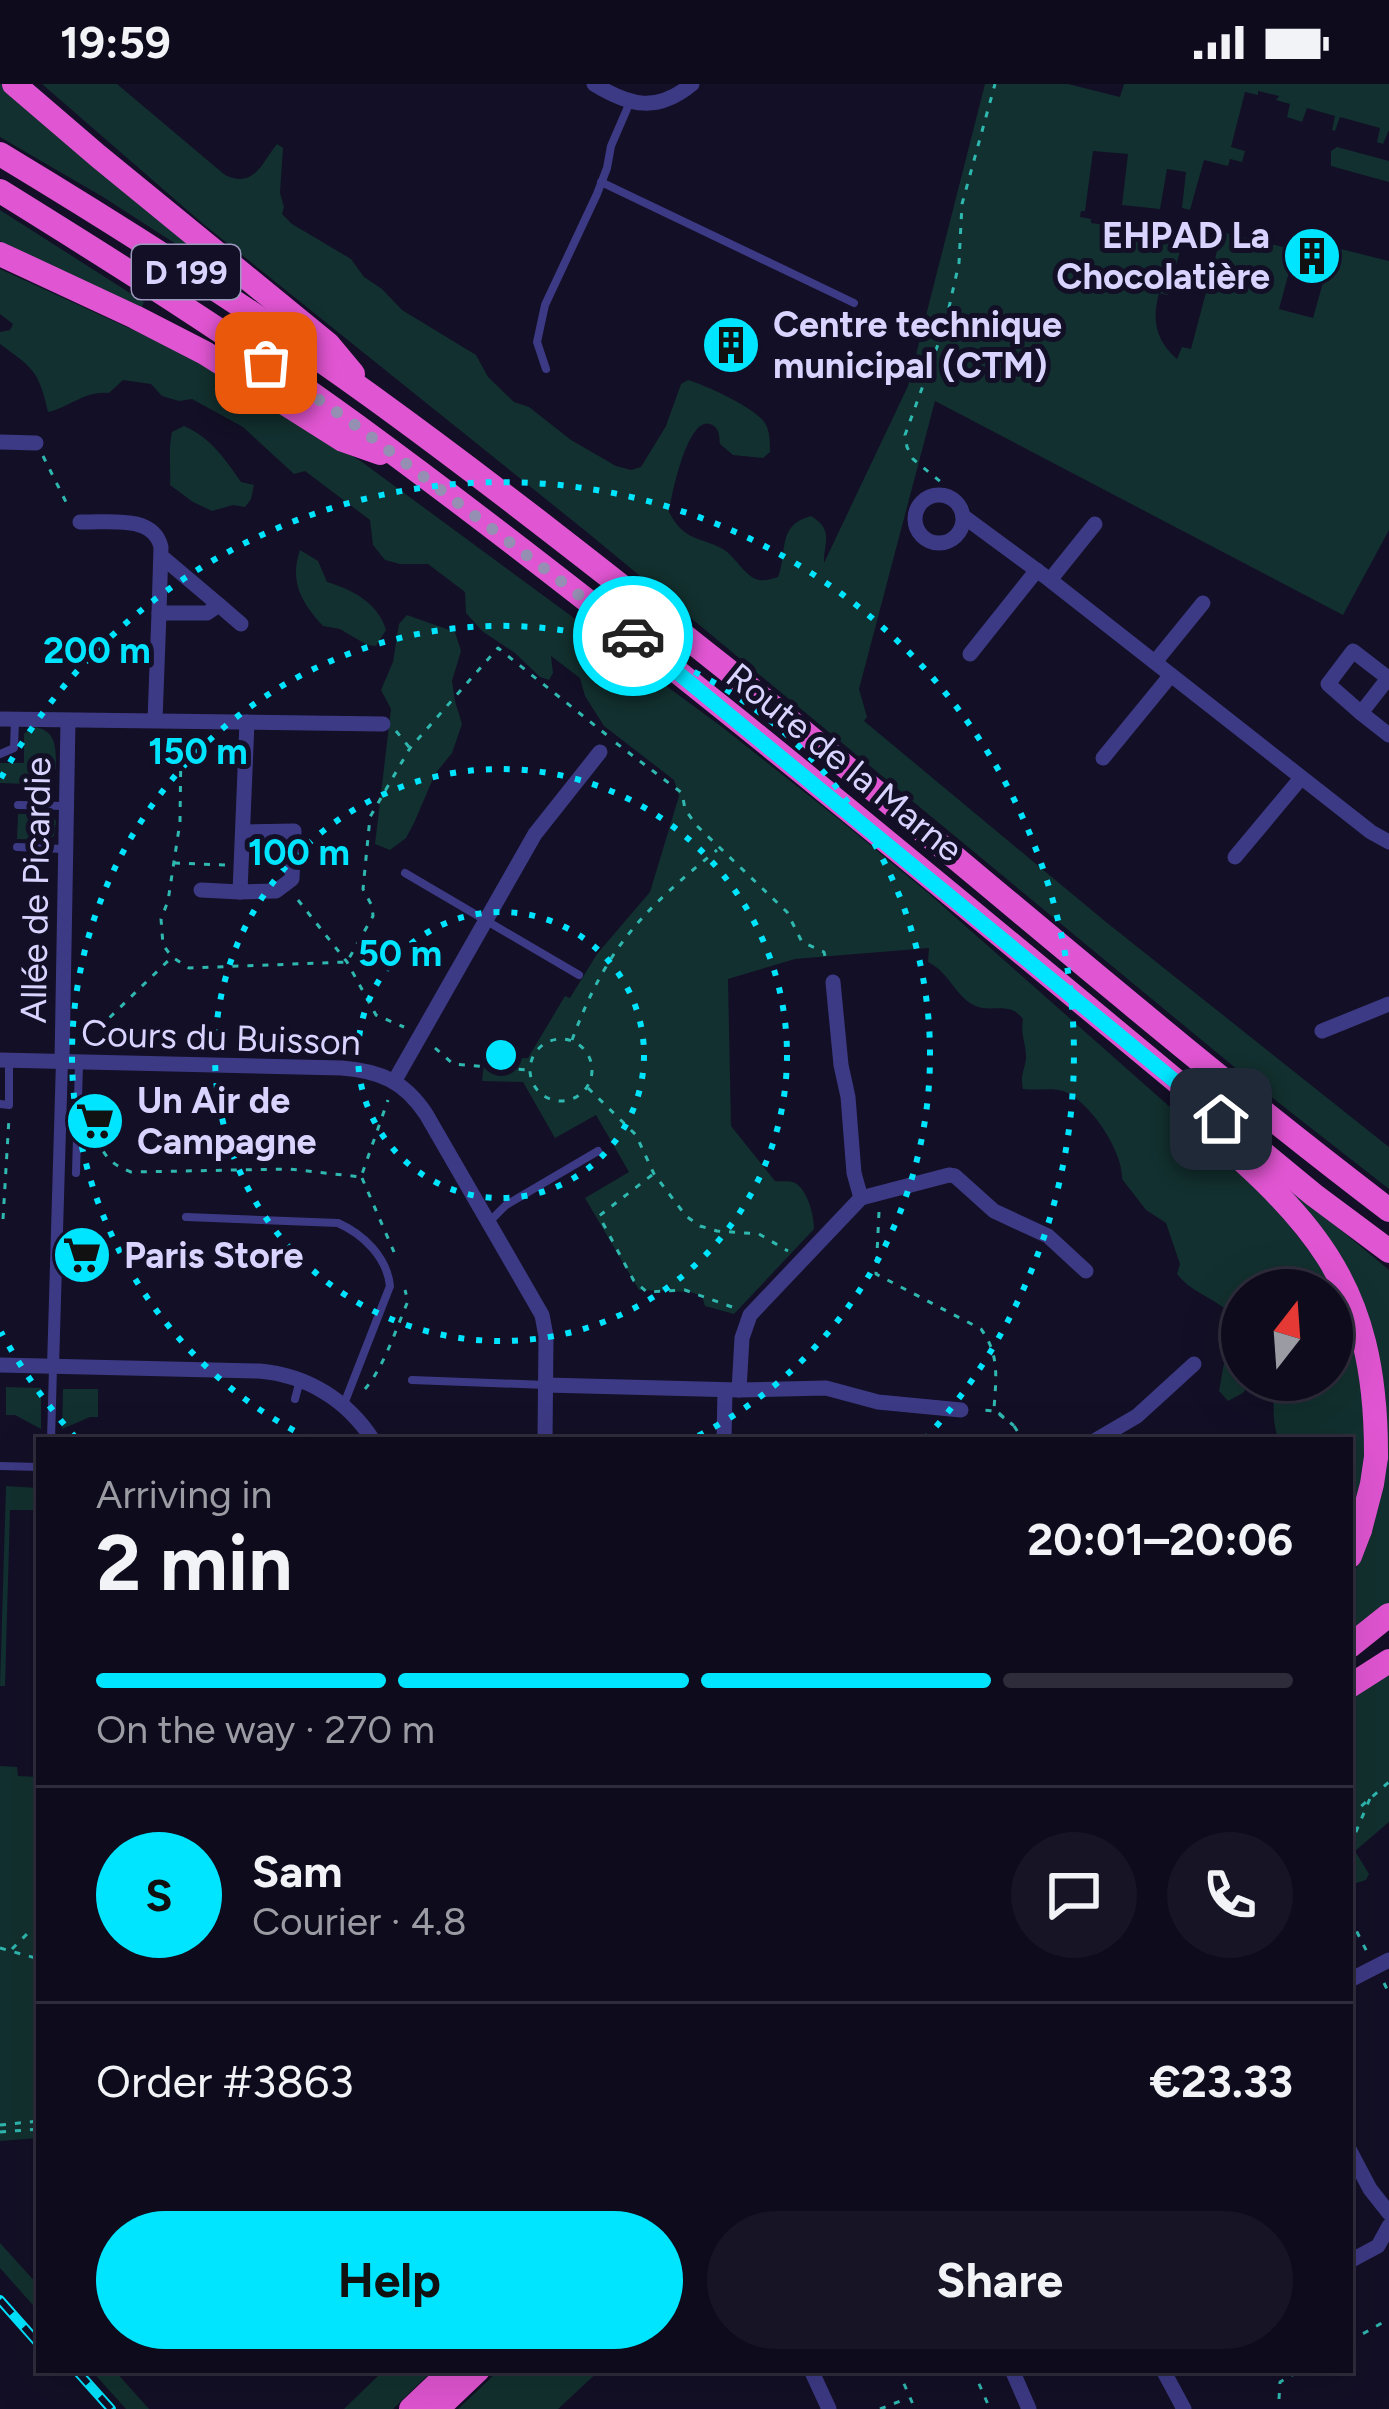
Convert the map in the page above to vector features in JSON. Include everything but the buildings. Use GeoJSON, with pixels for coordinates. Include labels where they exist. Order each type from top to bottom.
{"type":"FeatureCollection","features":[{"type":"Feature","properties":{"kind":"highway"},"geometry":{"type":"LineString","coordinates":[[14,84],[328,344],[369,394]]}},
{"type":"Feature","properties":{"kind":"highway","name":"Route de la Marne"},"geometry":{"type":"LineString","coordinates":[[0,154],[369,394],[684,635],[1389,1210]]}},
{"type":"Feature","properties":{"kind":"highway","name":"Route de la Marne"},"geometry":{"type":"LineString","coordinates":[[0,191],[227,337],[401,460],[632,635],[1314,1196],[1389,1252]]}},
{"type":"Feature","properties":{"kind":"highway"},"geometry":{"type":"LineString","coordinates":[[0,254],[205,353],[343,440],[401,460]]}},
{"type":"Feature","properties":{"kind":"highway"},"geometry":{"type":"LineString","coordinates":[[1128,1042],[1152,1082],[1262,1178],[1325,1250],[1350,1295],[1366,1346],[1376,1410],[1372,1484],[1353,1548]]}},
{"type":"Feature","properties":{"kind":"highway"},"geometry":{"type":"LineString","coordinates":[[1353,1644],[1389,1615]]}},
{"type":"Feature","properties":{"kind":"highway"},"geometry":{"type":"LineString","coordinates":[[1353,1664],[1389,1636]]}},
{"type":"Feature","properties":{"kind":"highway"},"geometry":{"type":"LineString","coordinates":[[1353,1684],[1389,1661]]}},
{"type":"Feature","properties":{"kind":"highway"},"geometry":{"type":"LineString","coordinates":[[411,2409],[449,2373]]}},
{"type":"Feature","properties":{"kind":"highway"},"geometry":{"type":"LineString","coordinates":[[436,2409],[475,2373]]}},
{"type":"Feature","properties":{"kind":"street"},"geometry":{"type":"LineString","coordinates":[[594,84],[630,102],[659,102],[692,84]]}},
{"type":"Feature","properties":{"kind":"street"},"geometry":{"type":"LineString","coordinates":[[0,442],[37,443]]}},
{"type":"Feature","properties":{"kind":"street"},"geometry":{"type":"LineString","coordinates":[[963,516],[960,532],[939,543],[924,538],[915,524],[916,508],[928,497],[944,495],[957,502],[963,516],[1389,842]]}},
{"type":"Feature","properties":{"kind":"street"},"geometry":{"type":"LineString","coordinates":[[80,521],[142,524],[159,538],[155,721]]}},
{"type":"Feature","properties":{"kind":"street"},"geometry":{"type":"LineString","coordinates":[[970,654],[1095,524]]}},
{"type":"Feature","properties":{"kind":"street"},"geometry":{"type":"LineString","coordinates":[[161,556],[241,624]]}},
{"type":"Feature","properties":{"kind":"street"},"geometry":{"type":"LineString","coordinates":[[1155,662],[1203,603]]}},
{"type":"Feature","properties":{"kind":"street"},"geometry":{"type":"LineString","coordinates":[[159,613],[207,614],[219,605]]}},
{"type":"Feature","properties":{"kind":"street"},"geometry":{"type":"LineString","coordinates":[[1361,712],[1389,678],[1353,651],[1329,680],[1330,688],[1389,735]]}},
{"type":"Feature","properties":{"kind":"street"},"geometry":{"type":"LineString","coordinates":[[1103,758],[1171,675]]}},
{"type":"Feature","properties":{"kind":"street","name":"Allée de Picardie"},"geometry":{"type":"LineString","coordinates":[[8,719],[383,724]]}},
{"type":"Feature","properties":{"kind":"street","name":"Allée de Picardie"},"geometry":{"type":"LineString","coordinates":[[68,721],[64,849],[71,1061]]}},
{"type":"Feature","properties":{"kind":"street"},"geometry":{"type":"LineString","coordinates":[[240,892],[247,722]]}},
{"type":"Feature","properties":{"kind":"street"},"geometry":{"type":"LineString","coordinates":[[394,1080],[535,834],[600,752]]}},
{"type":"Feature","properties":{"kind":"street"},"geometry":{"type":"LineString","coordinates":[[1235,856],[1301,778]]}},
{"type":"Feature","properties":{"kind":"street"},"geometry":{"type":"LineString","coordinates":[[201,890],[275,891],[292,880],[294,822],[243,832]]}},
{"type":"Feature","properties":{"kind":"street"},"geometry":{"type":"LineString","coordinates":[[833,982],[854,1173],[861,1198]]}},
{"type":"Feature","properties":{"kind":"street"},"geometry":{"type":"LineString","coordinates":[[1322,1031],[1389,1004]]}},
{"type":"Feature","properties":{"kind":"street","name":"Cours du Buisson"},"geometry":{"type":"LineString","coordinates":[[4,1060],[342,1068],[394,1080],[426,1114],[542,1315],[545,1437]]}},
{"type":"Feature","properties":{"kind":"street"},"geometry":{"type":"LineString","coordinates":[[53,1366],[71,1061]]}},
{"type":"Feature","properties":{"kind":"street"},"geometry":{"type":"LineString","coordinates":[[724,1437],[750,1316],[861,1198],[955,1176],[994,1210],[1048,1236],[1087,1270]]}},
{"type":"Feature","properties":{"kind":"street"},"geometry":{"type":"LineString","coordinates":[[1101,1437],[1136,1416],[1194,1364]]}},
{"type":"Feature","properties":{"kind":"street"},"geometry":{"type":"LineString","coordinates":[[0,1365],[259,1371],[300,1380],[327,1393],[344,1405],[371,1437]]}},
{"type":"Feature","properties":{"kind":"street"},"geometry":{"type":"LineString","coordinates":[[546,1385],[826,1388],[878,1402],[961,1410]]}},
{"type":"Feature","properties":{"kind":"street"},"geometry":{"type":"LineString","coordinates":[[1353,1978],[1382,1964]]}},
{"type":"Feature","properties":{"kind":"street"},"geometry":{"type":"LineString","coordinates":[[1353,2157],[1389,2213]]}},
{"type":"Feature","properties":{"kind":"street"},"geometry":{"type":"LineString","coordinates":[[1353,2259],[1378,2246],[1389,2226]]}},
{"type":"Feature","properties":{"kind":"street"},"geometry":{"type":"LineString","coordinates":[[812,2373],[829,2409]]}},
{"type":"Feature","properties":{"kind":"street"},"geometry":{"type":"LineString","coordinates":[[1013,2373],[1029,2409]]}},
{"type":"Feature","properties":{"kind":"street"},"geometry":{"type":"LineString","coordinates":[[1165,2373],[1184,2409]]}},
{"type":"Feature","properties":{"kind":"lane"},"geometry":{"type":"LineString","coordinates":[[545,369],[537,342],[545,305],[602,182],[630,102]]}},
{"type":"Feature","properties":{"kind":"lane"},"geometry":{"type":"LineString","coordinates":[[602,182],[854,303]]}},
{"type":"Feature","properties":{"kind":"lane"},"geometry":{"type":"LineString","coordinates":[[0,754],[14,748],[8,719]]}},
{"type":"Feature","properties":{"kind":"lane"},"geometry":{"type":"LineString","coordinates":[[18,805],[66,806]]}},
{"type":"Feature","properties":{"kind":"lane"},"geometry":{"type":"LineString","coordinates":[[17,847],[64,849]]}},
{"type":"Feature","properties":{"kind":"lane"},"geometry":{"type":"LineString","coordinates":[[405,873],[579,975]]}},
{"type":"Feature","properties":{"kind":"lane"},"geometry":{"type":"LineString","coordinates":[[4,1060],[5,1104]]}},
{"type":"Feature","properties":{"kind":"lane"},"geometry":{"type":"LineString","coordinates":[[71,1061],[76,1173]]}},
{"type":"Feature","properties":{"kind":"lane"},"geometry":{"type":"LineString","coordinates":[[489,1222],[506,1205],[598,1151]]}},
{"type":"Feature","properties":{"kind":"lane"},"geometry":{"type":"LineString","coordinates":[[186,1217],[338,1222],[366,1241],[388,1270],[390,1286],[344,1405]]}},
{"type":"Feature","properties":{"kind":"lane"},"geometry":{"type":"LineString","coordinates":[[51,1437],[53,1366]]}},
{"type":"Feature","properties":{"kind":"lane"},"geometry":{"type":"LineString","coordinates":[[295,1400],[300,1380]]}},
{"type":"Feature","properties":{"kind":"lane"},"geometry":{"type":"LineString","coordinates":[[412,1381],[546,1385]]}},
{"type":"Feature","properties":{"kind":"lane"},"geometry":{"type":"LineString","coordinates":[[0,1466],[36,1467]]}},
{"type":"Feature","properties":{"kind":"path"},"geometry":{"type":"LineString","coordinates":[[944,495],[942,483],[910,454],[905,435],[946,325],[959,263],[962,204],[995,84]]}},
{"type":"Feature","properties":{"kind":"path"},"geometry":{"type":"LineString","coordinates":[[37,443],[65,502],[80,521]]}},
{"type":"Feature","properties":{"kind":"path"},"geometry":{"type":"LineString","coordinates":[[347,962],[373,916],[363,889],[370,817],[410,748],[498,648],[682,793],[696,825],[788,912],[802,942],[824,952],[833,982]]}},
{"type":"Feature","properties":{"kind":"path"},"geometry":{"type":"LineString","coordinates":[[181,721],[180,822],[161,919],[163,945],[189,968],[347,962]]}},
{"type":"Feature","properties":{"kind":"path"},"geometry":{"type":"LineString","coordinates":[[600,752],[616,742]]}},
{"type":"Feature","properties":{"kind":"path"},"geometry":{"type":"LineString","coordinates":[[572,1040],[614,951],[663,894],[720,848]]}},
{"type":"Feature","properties":{"kind":"path"},"geometry":{"type":"LineString","coordinates":[[172,862],[241,866]]}},
{"type":"Feature","properties":{"kind":"path"},"geometry":{"type":"LineString","coordinates":[[286,884],[347,962],[376,1015],[413,1031]]}},
{"type":"Feature","properties":{"kind":"path"},"geometry":{"type":"LineString","coordinates":[[117,1062],[104,1023],[172,956]]}},
{"type":"Feature","properties":{"kind":"path"},"geometry":{"type":"LineString","coordinates":[[572,1040],[591,1060],[593,1070],[588,1088],[574,1099],[557,1102],[535,1087],[530,1070],[543,1045],[572,1040]]}},
{"type":"Feature","properties":{"kind":"path"},"geometry":{"type":"LineString","coordinates":[[430,1042],[453,1064],[530,1070]]}},
{"type":"Feature","properties":{"kind":"path"},"geometry":{"type":"LineString","coordinates":[[76,1146],[101,1147],[117,1167],[130,1172],[289,1168],[361,1177],[394,1080]]}},
{"type":"Feature","properties":{"kind":"path"},"geometry":{"type":"LineString","coordinates":[[588,1088],[636,1136],[654,1174],[686,1216],[717,1231],[760,1234],[802,1261]]}},
{"type":"Feature","properties":{"kind":"path"},"geometry":{"type":"LineString","coordinates":[[3,1219],[5,1104]]}},
{"type":"Feature","properties":{"kind":"path"},"geometry":{"type":"LineString","coordinates":[[654,1174],[598,1216],[634,1281],[647,1292],[685,1290],[750,1316]]}},
{"type":"Feature","properties":{"kind":"path"},"geometry":{"type":"LineString","coordinates":[[879,1195],[876,1274],[981,1329],[998,1363],[994,1409],[1021,1437]]}},
{"type":"Feature","properties":{"kind":"path"},"geometry":{"type":"LineString","coordinates":[[961,1410],[995,1411],[1013,1425]]}},
{"type":"Feature","properties":{"kind":"path"},"geometry":{"type":"LineString","coordinates":[[1353,1813],[1389,1782]]}},
{"type":"Feature","properties":{"kind":"path"},"geometry":{"type":"LineString","coordinates":[[1353,1839],[1371,1796]]}},
{"type":"Feature","properties":{"kind":"path"},"geometry":{"type":"LineString","coordinates":[[1353,1922],[1382,1964]]}},
{"type":"Feature","properties":{"kind":"path"},"geometry":{"type":"LineString","coordinates":[[11,1951],[33,1928]]}},
{"type":"Feature","properties":{"kind":"path"},"geometry":{"type":"LineString","coordinates":[[0,1948],[36,1958]]}},
{"type":"Feature","properties":{"kind":"path"},"geometry":{"type":"LineString","coordinates":[[0,2129],[36,2122]]}},
{"type":"Feature","properties":{"kind":"path"},"geometry":{"type":"LineString","coordinates":[[0,2129],[36,2129]]}},
{"type":"Feature","properties":{"kind":"path"},"geometry":{"type":"LineString","coordinates":[[1353,2340],[1389,2319]]}},
{"type":"Feature","properties":{"kind":"path"},"geometry":{"type":"LineString","coordinates":[[899,2373],[915,2409]]}},
{"type":"Feature","properties":{"kind":"path"},"geometry":{"type":"LineString","coordinates":[[974,2373],[990,2409]]}},
{"type":"Feature","properties":{"kind":"path"},"geometry":{"type":"LineString","coordinates":[[1279,2399],[1280,2382],[1296,2373]]}},
{"type":"Feature","properties":{"kind":"path"},"geometry":{"type":"LineString","coordinates":[[880,2409],[910,2397]]}},
{"type":"Feature","properties":{"kind":"green space"},"geometry":{"type":"Polygon","coordinates":[[[0,84],[195,250],[190,253],[0,137],[0,84]]]}},
{"type":"Feature","properties":{"kind":"green space"},"geometry":{"type":"Polygon","coordinates":[[[42,84],[117,84],[225,175],[235,178],[257,172],[277,144],[283,148],[282,214],[292,224],[351,259],[402,310],[476,355],[488,377],[514,402],[529,407],[571,440],[616,466],[641,467],[666,426],[681,384],[688,380],[752,411],[767,426],[770,452],[763,458],[733,455],[720,444],[716,428],[705,424],[689,441],[669,512],[686,533],[723,549],[749,575],[762,580],[778,577],[788,533],[811,516],[825,532],[824,563],[908,386],[985,84],[1068,84],[1120,97],[1124,84],[1389,84],[1389,130],[1383,144],[1377,142],[1380,128],[1340,117],[1335,131],[1335,116],[1307,108],[1302,122],[1287,117],[1290,104],[1276,100],[1279,96],[1245,92],[1231,147],[1245,151],[1242,162],[1230,159],[1228,166],[1204,160],[1190,210],[1182,208],[1186,172],[1167,169],[1160,209],[1122,205],[1128,154],[1093,151],[1085,211],[1080,217],[1091,223],[1177,234],[1179,227],[1186,229],[1168,295],[1159,293],[1156,312],[1160,337],[1177,359],[1182,347],[1191,349],[1222,232],[1295,250],[1279,309],[1313,318],[1333,247],[1389,261],[1389,530],[1343,615],[935,401],[859,689],[864,721],[1389,1147],[1389,1189],[202,223],[42,84]]]}},
{"type":"Feature","properties":{"kind":"green space"},"geometry":{"type":"Polygon","coordinates":[[[1337,147],[1389,161],[1389,182],[1331,166],[1331,151],[1337,147]]]}},
{"type":"Feature","properties":{"kind":"green space"},"geometry":{"type":"Polygon","coordinates":[[[0,210],[144,302],[141,309],[0,241],[0,210]]]}},
{"type":"Feature","properties":{"kind":"green space"},"geometry":{"type":"Polygon","coordinates":[[[0,269],[190,356],[362,462],[722,727],[927,892],[1257,1184],[1324,1269],[1221,1269],[1221,1306],[1185,1282],[1177,1274],[1180,1264],[1166,1223],[1146,1210],[1122,1179],[1117,1155],[1094,1116],[1063,1091],[1023,1089],[1023,1019],[1011,1010],[970,1003],[928,962],[929,948],[795,959],[728,979],[731,1126],[775,1181],[800,1186],[814,1229],[734,1314],[705,1306],[702,1296],[690,1292],[639,1290],[585,1198],[629,1172],[596,1115],[555,1138],[523,1082],[482,1081],[485,1057],[528,1058],[565,996],[570,998],[597,954],[650,892],[679,796],[674,780],[604,726],[580,678],[551,656],[553,673],[549,680],[540,677],[466,613],[465,592],[428,564],[385,560],[373,545],[370,520],[305,471],[294,474],[243,427],[192,399],[179,401],[162,396],[151,384],[123,380],[109,393],[92,394],[48,412],[33,372],[0,344],[0,332],[13,324],[0,314],[0,269]]]}},
{"type":"Feature","properties":{"kind":"green space"},"geometry":{"type":"Polygon","coordinates":[[[184,426],[209,442],[241,482],[254,485],[245,507],[212,511],[170,485],[172,432],[184,426]]]}},
{"type":"Feature","properties":{"kind":"green space"},"geometry":{"type":"Polygon","coordinates":[[[300,550],[318,561],[327,582],[355,594],[377,612],[386,630],[376,646],[323,626],[297,582],[300,550]]]}},
{"type":"Feature","properties":{"kind":"green space"},"geometry":{"type":"Polygon","coordinates":[[[407,615],[455,632],[461,651],[452,681],[462,724],[452,753],[435,774],[406,838],[390,850],[375,844],[391,709],[381,690],[393,662],[399,624],[407,615]]]}},
{"type":"Feature","properties":{"kind":"green space"},"geometry":{"type":"Polygon","coordinates":[[[31,727],[50,735],[56,769],[47,769],[26,784],[0,783],[0,763],[24,763],[24,734],[31,727]]]}},
{"type":"Feature","properties":{"kind":"green space"},"geometry":{"type":"Polygon","coordinates":[[[18,814],[50,814],[56,821],[54,836],[17,839],[18,814]]]}},
{"type":"Feature","properties":{"kind":"green space"},"geometry":{"type":"Polygon","coordinates":[[[1252,1156],[1389,1270],[1389,1607],[1353,1635],[1353,1575],[1378,1500],[1353,1513],[1353,1437],[1278,1437],[1273,1401],[1353,1401],[1353,1343],[1386,1435],[1386,1399],[1377,1350],[1353,1313],[1353,1269],[1325,1269],[1252,1156]]]}},
{"type":"Feature","properties":{"kind":"green space"},"geometry":{"type":"Polygon","coordinates":[[[6,1387],[41,1388],[41,1429],[6,1415],[6,1387]]]}},
{"type":"Feature","properties":{"kind":"green space"},"geometry":{"type":"Polygon","coordinates":[[[63,1389],[98,1389],[98,1417],[62,1429],[63,1389]]]}},
{"type":"Feature","properties":{"kind":"green space"},"geometry":{"type":"Polygon","coordinates":[[[6,1486],[36,1488],[36,1510],[10,1510],[5,1686],[0,1686],[6,1486]]]}},
{"type":"Feature","properties":{"kind":"green space"},"geometry":{"type":"Polygon","coordinates":[[[1389,1673],[1389,1822],[1355,1851],[1369,1874],[1353,1884],[1353,1694],[1389,1673]]]}},
{"type":"Feature","properties":{"kind":"green space"},"geometry":{"type":"Polygon","coordinates":[[[0,1766],[17,1767],[18,1776],[36,1777],[36,2138],[0,2141],[0,1766]]]}},
{"type":"Feature","properties":{"kind":"green space"},"geometry":{"type":"Polygon","coordinates":[[[0,2243],[36,2283],[36,2309],[0,2268],[0,2243]]]}},
{"type":"Feature","properties":{"kind":"green space"},"geometry":{"type":"Polygon","coordinates":[[[94,2373],[117,2373],[149,2409],[126,2409],[94,2373]]]}},
{"type":"Feature","properties":{"kind":"green space"},"geometry":{"type":"Polygon","coordinates":[[[381,2373],[430,2373],[393,2409],[344,2409],[381,2373]]]}},
{"type":"Feature","properties":{"kind":"green space"},"geometry":{"type":"Polygon","coordinates":[[[496,2373],[597,2373],[558,2409],[458,2409],[496,2373]]]}},
{"type":"Feature","properties":{"kind":"railway"},"geometry":{"type":"LineString","coordinates":[[0,2300],[36,2341]]}},
{"type":"Feature","properties":{"kind":"railway"},"geometry":{"type":"LineString","coordinates":[[79,2373],[111,2409]]}},
{"type":"Feature","properties":{"kind":"way so far"},"geometry":{"type":"LineString","coordinates":[[266,363],[633,636]]}},
{"type":"Feature","properties":{"kind":"place","name":"EHPAD La Chocolatière"},"geometry":{"type":"Point","coordinates":[1312,256]}},
{"type":"Feature","properties":{"kind":"place","name":"Centre technique municipal (CTM)"},"geometry":{"type":"Point","coordinates":[731,345]}},
{"type":"Feature","properties":{"kind":"place","name":"Un Air de Campagne"},"geometry":{"type":"Point","coordinates":[95,1121]}},
{"type":"Feature","properties":{"kind":"place","name":"Paris Store"},"geometry":{"type":"Point","coordinates":[82,1255]}},
{"type":"Feature","properties":{"kind":"route"},"geometry":{"type":"LineString","coordinates":[[633,636],[1221,1119]]}}]}
